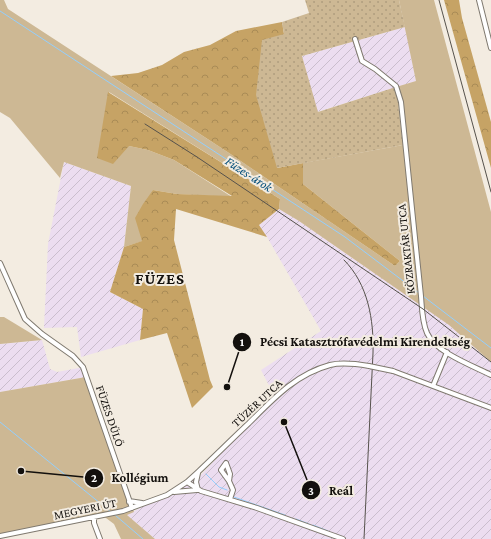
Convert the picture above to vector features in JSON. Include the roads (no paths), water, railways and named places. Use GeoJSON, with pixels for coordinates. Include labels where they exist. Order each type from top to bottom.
{"type":"FeatureCollection","features":[{"type":"Feature","properties":{"kind":"street"},"geometry":{"type":"LineString","coordinates":[[479,0],[491,48]]}},
{"type":"Feature","properties":{"kind":"street","name":"KÖZRAKTÁR UTCA"},"geometry":{"type":"LineString","coordinates":[[355,39],[362,61],[397,86],[401,102],[421,294],[427,333],[435,344],[447,352],[491,375]]}},
{"type":"Feature","properties":{"kind":"street","name":"FÜZES DŰLŐ"},"geometry":{"type":"LineString","coordinates":[[0,264],[26,319],[42,334],[73,356],[83,367],[132,508]]}},
{"type":"Feature","properties":{"kind":"street"},"geometry":{"type":"LineString","coordinates":[[433,386],[447,352]]}},
{"type":"Feature","properties":{"kind":"street","name":"TÜZÉR UTCA"},"geometry":{"type":"LineString","coordinates":[[187,482],[276,396],[311,372],[331,365],[348,364],[369,366],[393,371],[491,408]]}},
{"type":"Feature","properties":{"kind":"street"},"geometry":{"type":"LineString","coordinates":[[198,472],[196,482],[198,490]]}},
{"type":"Feature","properties":{"kind":"street","name":"MEGYERI ÚT"},"geometry":{"type":"LineString","coordinates":[[0,536],[117,513],[172,492],[187,482],[198,490],[343,539]]}},
{"type":"Feature","properties":{"kind":"street"},"geometry":{"type":"LineString","coordinates":[[229,482],[234,490],[230,500]]}},
{"type":"Feature","properties":{"kind":"street","name":"MEGYERI ÚT"},"geometry":{"type":"LineString","coordinates":[[172,492],[198,490]]}},
{"type":"Feature","properties":{"kind":"street"},"geometry":{"type":"LineString","coordinates":[[123,511],[129,501],[146,503]]}},
{"type":"Feature","properties":{"kind":"street"},"geometry":{"type":"LineString","coordinates":[[94,518],[94,523],[100,539]]}},
{"type":"Feature","properties":{"kind":"waterway","name":"Füzes-árok"},"geometry":{"type":"LineString","coordinates":[[0,11],[345,237],[419,293]]}},
{"type":"Feature","properties":{"kind":"waterway","name":"Füzes-árok"},"geometry":{"type":"LineString","coordinates":[[423,296],[491,348]]}},
{"type":"Feature","properties":{"kind":"waterway"},"geometry":{"type":"LineString","coordinates":[[0,422],[111,512]]}},
{"type":"Feature","properties":{"kind":"waterway"},"geometry":{"type":"LineString","coordinates":[[206,474],[219,487],[227,490]]}},
{"type":"Feature","properties":{"kind":"waterway"},"geometry":{"type":"LineString","coordinates":[[234,497],[285,515]]}},
{"type":"Feature","properties":{"kind":"waterway"},"geometry":{"type":"LineString","coordinates":[[115,515],[143,539]]}},
{"type":"Feature","properties":{"kind":"waterway"},"geometry":{"type":"LineString","coordinates":[[296,519],[309,524]]}},
{"type":"Feature","properties":{"kind":"waterway"},"geometry":{"type":"LineString","coordinates":[[313,525],[328,531]]}},
{"type":"Feature","properties":{"kind":"railway"},"geometry":{"type":"LineString","coordinates":[[439,0],[491,192]]}},
{"type":"Feature","properties":{"kind":"railway"},"geometry":{"type":"LineString","coordinates":[[145,124],[197,157],[423,309],[491,362]]}},
{"type":"Feature","properties":{"kind":"railway"},"geometry":{"type":"LineString","coordinates":[[344,260],[359,280],[364,291],[371,315],[373,341],[364,539]]}},
{"type":"Feature","properties":{"kind":"place","name":"Pécsi Katasztrófavédelmi Kirendeltség"},"geometry":{"type":"Point","coordinates":[227,387]}},
{"type":"Feature","properties":{"kind":"place","name":"Reál"},"geometry":{"type":"Point","coordinates":[284,422]}},
{"type":"Feature","properties":{"kind":"place","name":"Kollégium"},"geometry":{"type":"Point","coordinates":[21,471]}},
{"type":"Feature","properties":{"kind":"district","name":"FÜZES"},"geometry":{"type":"Point","coordinates":[160,278]}}]}
